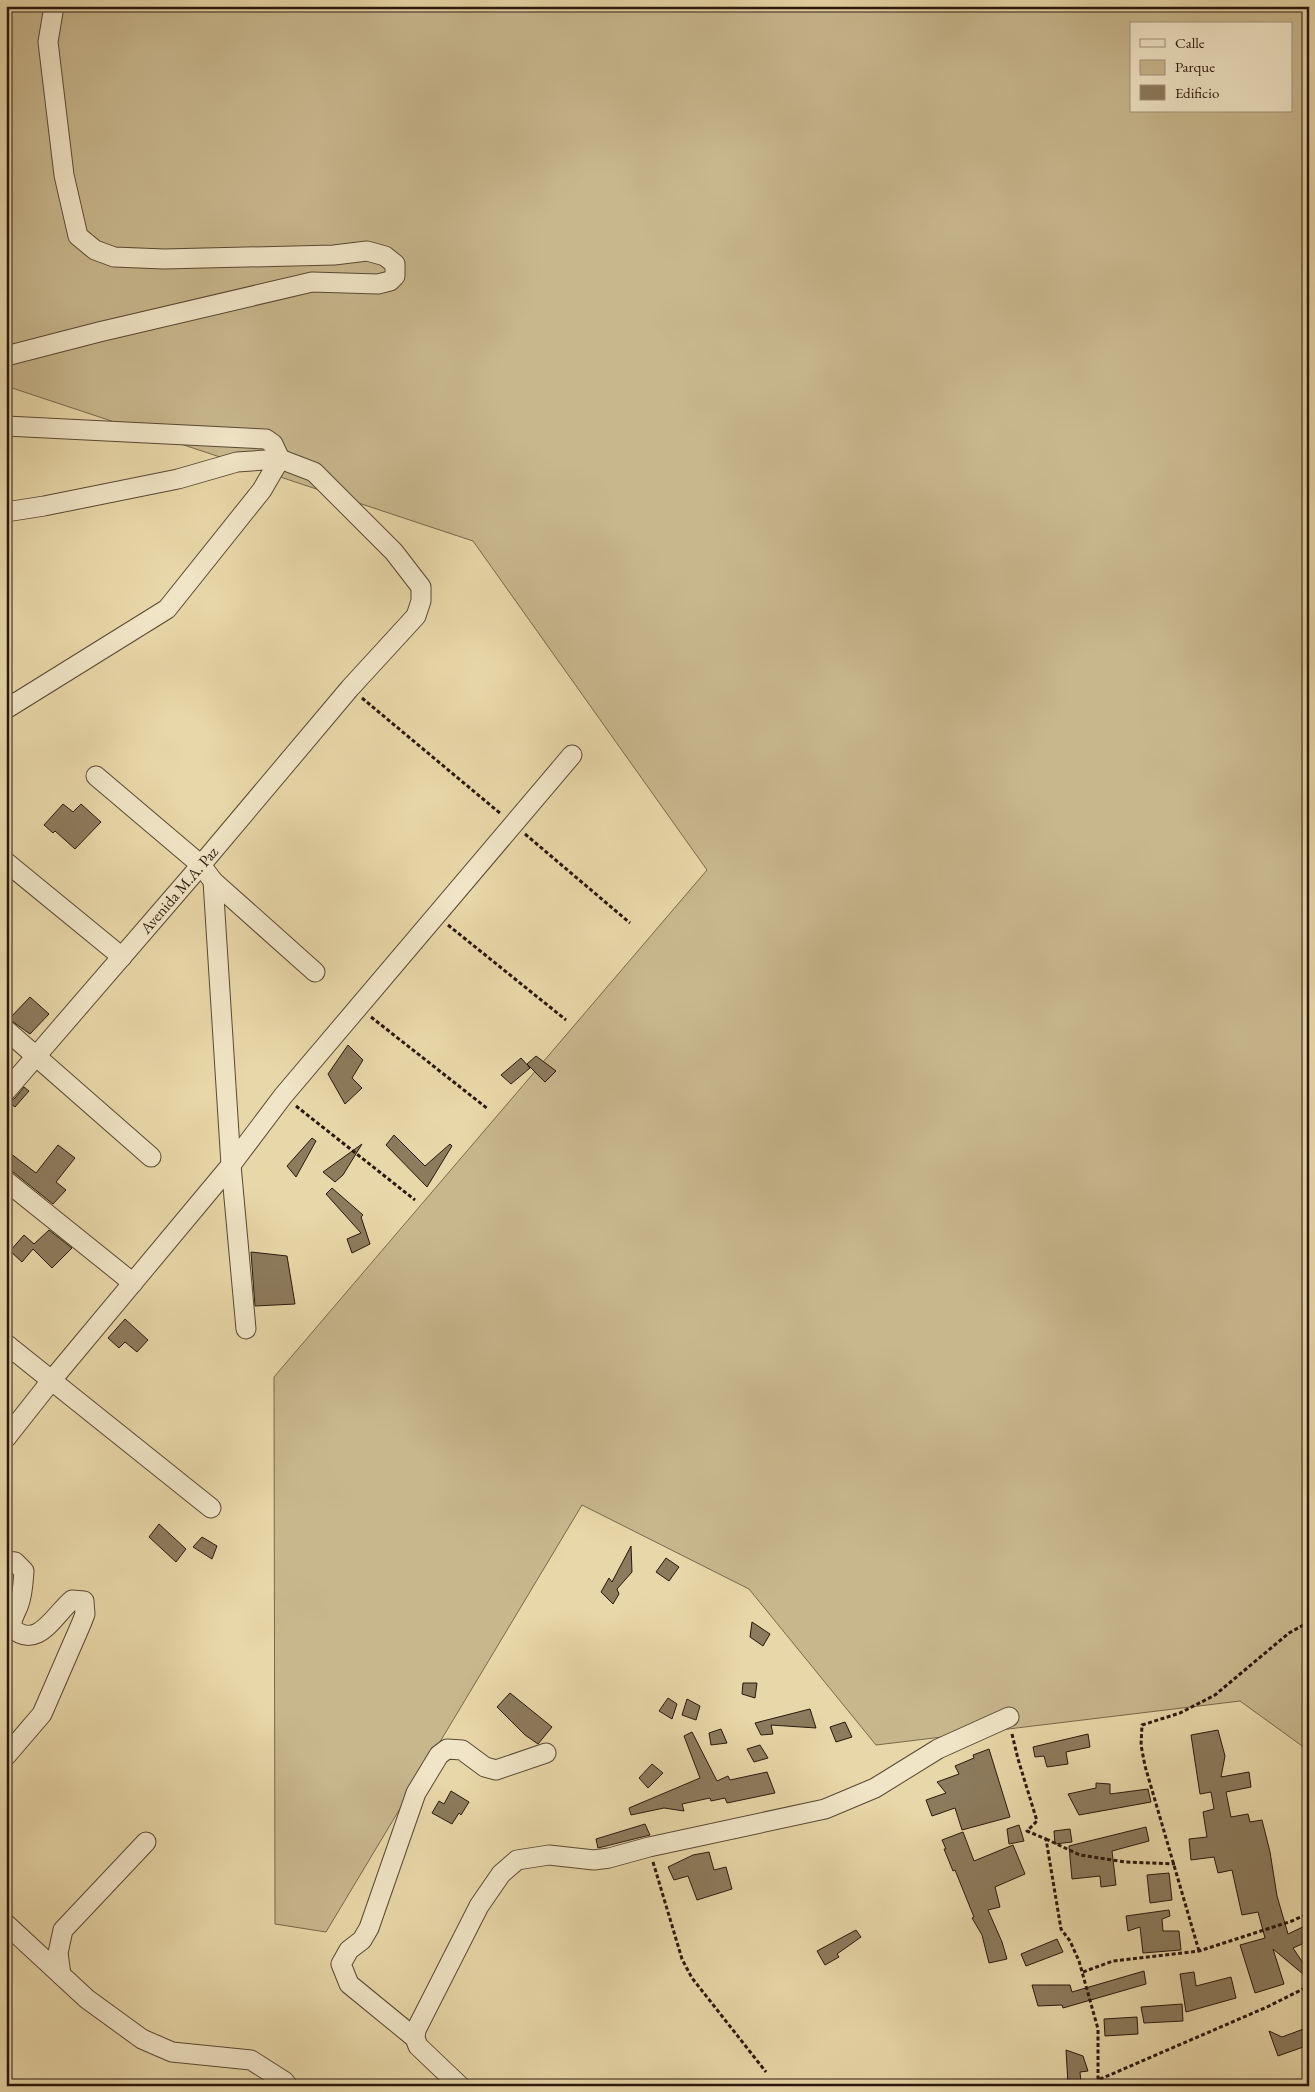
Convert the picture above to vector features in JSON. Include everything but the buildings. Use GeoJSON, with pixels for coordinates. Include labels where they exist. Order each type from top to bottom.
{"type":"FeatureCollection","features":[{"type":"Feature","properties":{"kind":"street"},"geometry":{"type":"LineString","coordinates":[[6,356],[312,282],[378,284],[390,281],[395,276],[395,264],[385,256],[367,251],[334,255],[164,259],[114,257],[95,250],[78,236],[64,175],[48,42],[54,6]]}},
{"type":"Feature","properties":{"kind":"street"},"geometry":{"type":"LineString","coordinates":[[6,426],[266,438],[272,444],[280,460]]}},
{"type":"Feature","properties":{"kind":"street"},"geometry":{"type":"LineString","coordinates":[[6,512],[178,479],[237,462],[280,460]]}},
{"type":"Feature","properties":{"kind":"street"},"geometry":{"type":"LineString","coordinates":[[6,709],[167,609],[262,490],[280,460]]}},
{"type":"Feature","properties":{"kind":"street","name":"Avenida M.A. Paz"},"geometry":{"type":"LineString","coordinates":[[6,1091],[201,865],[350,688],[416,616],[421,601],[421,587],[394,552],[314,472],[280,460]]}},
{"type":"Feature","properties":{"kind":"street"},"geometry":{"type":"LineString","coordinates":[[6,1438],[50,1381],[231,1165],[283,1096],[572,755]]}},
{"type":"Feature","properties":{"kind":"street"},"geometry":{"type":"LineString","coordinates":[[96,776],[201,865],[213,881],[315,972]]}},
{"type":"Feature","properties":{"kind":"street"},"geometry":{"type":"LineString","coordinates":[[6,862],[122,957]]}},
{"type":"Feature","properties":{"kind":"street"},"geometry":{"type":"LineString","coordinates":[[213,881],[231,1165],[246,1329]]}},
{"type":"Feature","properties":{"kind":"street"},"geometry":{"type":"LineString","coordinates":[[6,1030],[151,1157]]}},
{"type":"Feature","properties":{"kind":"street"},"geometry":{"type":"LineString","coordinates":[[6,1180],[133,1283]]}},
{"type":"Feature","properties":{"kind":"street"},"geometry":{"type":"LineString","coordinates":[[6,1344],[211,1508]]}},
{"type":"Feature","properties":{"kind":"street"},"geometry":{"type":"LineString","coordinates":[[6,1561],[15,1562],[24,1571],[22,1593],[18,1606],[12,1615],[11,1627],[19,1634],[31,1636],[42,1631],[72,1600],[84,1601],[85,1608],[82,1622],[42,1714],[6,1756]]}},
{"type":"Feature","properties":{"kind":"street"},"geometry":{"type":"LineString","coordinates":[[415,2038],[420,2019],[479,1906],[501,1874],[517,1860],[549,1856],[594,1860],[610,1858],[649,1847],[825,1809],[875,1788],[938,1750],[1008,1717]]}},
{"type":"Feature","properties":{"kind":"street"},"geometry":{"type":"LineString","coordinates":[[460,2086],[418,2046],[415,2038],[348,1984],[341,1964],[349,1950],[362,1940],[369,1928],[416,1793],[439,1755],[447,1749],[462,1750],[485,1766],[496,1770],[546,1753]]}},
{"type":"Feature","properties":{"kind":"street"},"geometry":{"type":"LineString","coordinates":[[61,1975],[58,1953],[63,1930],[146,1842]]}},
{"type":"Feature","properties":{"kind":"street"},"geometry":{"type":"LineString","coordinates":[[6,1924],[87,1999],[142,2039],[172,2052],[251,2060],[284,2081],[288,2086]]}},
{"type":"Feature","properties":{"kind":"path"},"geometry":{"type":"LineString","coordinates":[[350,688],[630,923]]}},
{"type":"Feature","properties":{"kind":"path"},"geometry":{"type":"LineString","coordinates":[[436,915],[566,1020]]}},
{"type":"Feature","properties":{"kind":"path"},"geometry":{"type":"LineString","coordinates":[[358,1008],[488,1109]]}},
{"type":"Feature","properties":{"kind":"path"},"geometry":{"type":"LineString","coordinates":[[283,1096],[414,1200]]}},
{"type":"Feature","properties":{"kind":"path"},"geometry":{"type":"LineString","coordinates":[[1199,1951],[1146,1766],[1141,1745],[1142,1725],[1180,1713],[1215,1695],[1289,1633],[1309,1622]]}},
{"type":"Feature","properties":{"kind":"path"},"geometry":{"type":"LineString","coordinates":[[1008,1717],[1036,1821],[1027,1831],[1080,1855],[1125,1862],[1175,1864]]}},
{"type":"Feature","properties":{"kind":"path"},"geometry":{"type":"LineString","coordinates":[[1046,1839],[1061,1929],[1070,1941],[1083,1972],[1098,2029],[1098,2080],[1267,2007],[1309,1986]]}},
{"type":"Feature","properties":{"kind":"path"},"geometry":{"type":"LineString","coordinates":[[649,1847],[682,1959],[692,1978],[766,2072]]}},
{"type":"Feature","properties":{"kind":"path"},"geometry":{"type":"LineString","coordinates":[[1083,1972],[1113,1961],[1199,1951],[1292,1921],[1309,1913]]}},
{"type":"Feature","properties":{"kind":"green space"},"geometry":{"type":"Polygon","coordinates":[[[6,6],[1309,6],[1309,1751],[1240,1701],[876,1745],[749,1589],[582,1505],[326,1932],[275,1924],[274,1377],[707,870],[473,541],[6,386],[6,6]]]}}]}
